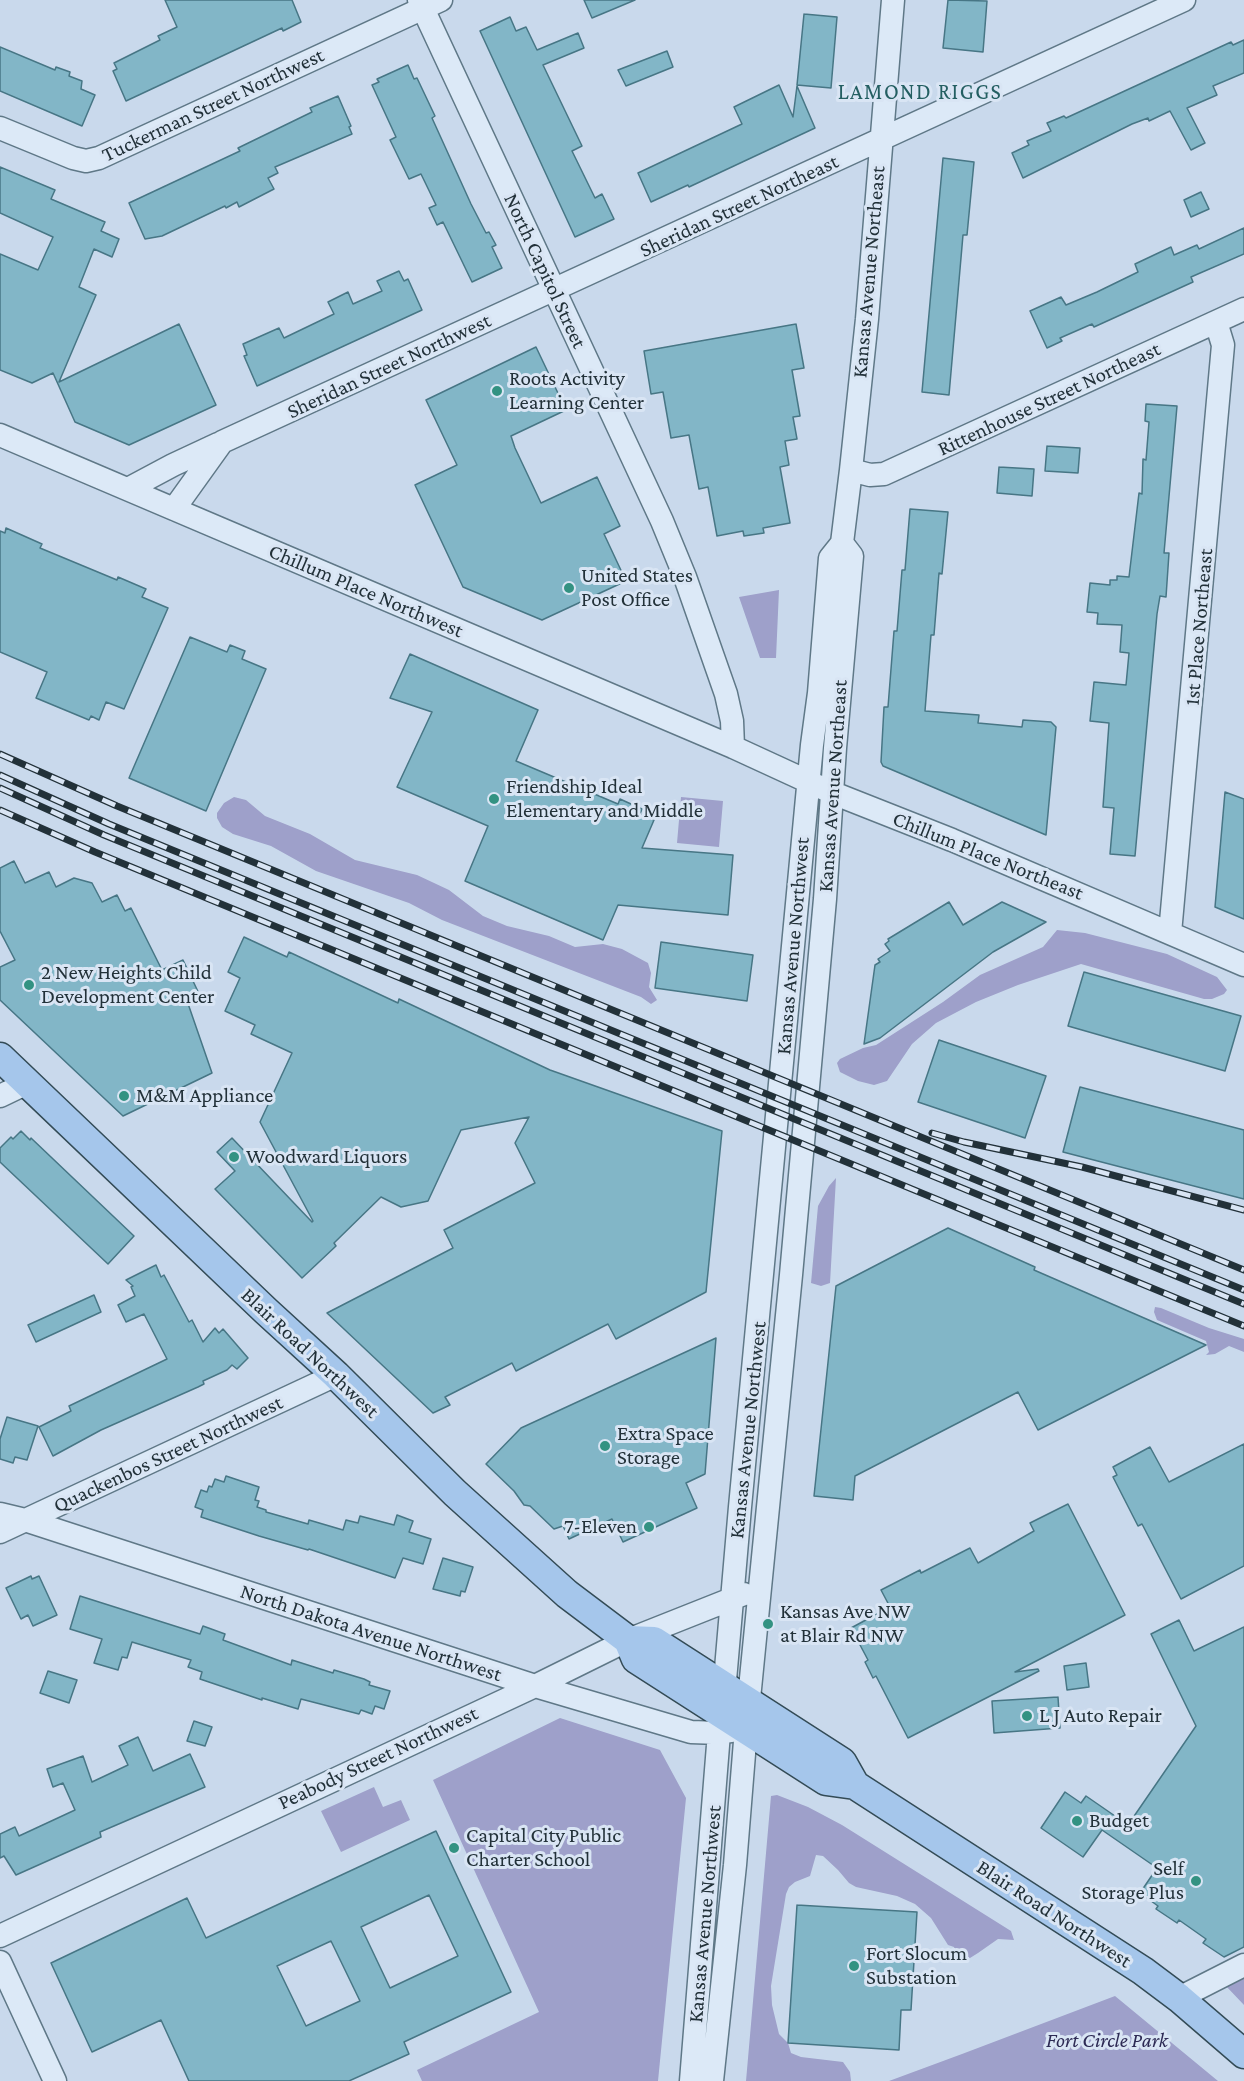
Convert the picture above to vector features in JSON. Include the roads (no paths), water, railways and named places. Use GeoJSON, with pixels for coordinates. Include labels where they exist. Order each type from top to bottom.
{"type":"FeatureCollection","features":[{"type":"Feature","properties":{"kind":"main road","name":"Blair Road Northwest"},"geometry":{"type":"LineString","coordinates":[[0,1057],[249,1296],[336,1375],[455,1493],[567,1594],[628,1640],[636,1659],[826,1781],[855,1785],[1075,1926],[1179,1998],[1244,2054]]}},
{"type":"Feature","properties":{"kind":"main road","name":"Blair Road Northwest"},"geometry":{"type":"LineString","coordinates":[[628,1640],[654,1641],[725,1686],[734,1720]]}},
{"type":"Feature","properties":{"kind":"street","name":"Kansas Avenue Northeast"},"geometry":{"type":"LineString","coordinates":[[809,780],[830,558],[842,543],[851,470],[867,319],[893,0]]}},
{"type":"Feature","properties":{"kind":"street","name":"Sheridan Street Northeast"},"geometry":{"type":"LineString","coordinates":[[555,290],[1184,0]]}},
{"type":"Feature","properties":{"kind":"street","name":"Tuckerman Street Northwest"},"geometry":{"type":"LineString","coordinates":[[0,128],[73,158],[86,160],[99,158],[428,3]]}},
{"type":"Feature","properties":{"kind":"street","name":"North Capitol Street"},"geometry":{"type":"LineString","coordinates":[[428,3],[681,567],[726,694],[732,721],[733,747]]}},
{"type":"Feature","properties":{"kind":"street","name":"Sheridan Street Northwest"},"geometry":{"type":"LineString","coordinates":[[128,489],[222,442],[555,290]]}},
{"type":"Feature","properties":{"kind":"street","name":"Rittenhouse Street Northeast"},"geometry":{"type":"LineString","coordinates":[[851,470],[870,475],[884,474],[1244,309]]}},
{"type":"Feature","properties":{"kind":"street","name":"1st Place Northeast"},"geometry":{"type":"LineString","coordinates":[[1170,933],[1223,345],[1216,321]]}},
{"type":"Feature","properties":{"kind":"street","name":"Chillum Place Northwest"},"geometry":{"type":"LineString","coordinates":[[0,435],[733,747]]}},
{"type":"Feature","properties":{"kind":"street","name":"Sheridan Street Northwest"},"geometry":{"type":"LineString","coordinates":[[174,509],[222,442]]}},
{"type":"Feature","properties":{"kind":"street","name":"Kansas Avenue Northeast"},"geometry":{"type":"LineString","coordinates":[[806,1104],[852,556],[842,543]]}},
{"type":"Feature","properties":{"kind":"street","name":"Chillum Place Northeast"},"geometry":{"type":"LineString","coordinates":[[733,747],[833,793],[963,845],[1244,964]]}},
{"type":"Feature","properties":{"kind":"street","name":"Kansas Avenue Northwest"},"geometry":{"type":"LineString","coordinates":[[725,1686],[809,780]]}},
{"type":"Feature","properties":{"kind":"street"},"geometry":{"type":"LineString","coordinates":[[0,1096],[27,1083]]}},
{"type":"Feature","properties":{"kind":"street","name":"Kansas Avenue Northwest"},"geometry":{"type":"LineString","coordinates":[[691,2081],[734,1720],[760,1589],[806,1104]]}},
{"type":"Feature","properties":{"kind":"street","name":"Quackenbos Street Northwest"},"geometry":{"type":"LineString","coordinates":[[0,1532],[336,1375]]}},
{"type":"Feature","properties":{"kind":"street","name":"North Dakota Avenue Northwest"},"geometry":{"type":"LineString","coordinates":[[0,1514],[25,1520],[535,1686],[692,1732],[734,1720]]}},
{"type":"Feature","properties":{"kind":"street","name":"Peabody Street Northwest"},"geometry":{"type":"LineString","coordinates":[[0,1936],[535,1686],[628,1640],[760,1589]]}},
{"type":"Feature","properties":{"kind":"street","name":"Kansas Avenue Northwest"},"geometry":{"type":"LineString","coordinates":[[712,2081],[735,1865],[734,1720]]}},
{"type":"Feature","properties":{"kind":"street"},"geometry":{"type":"LineString","coordinates":[[0,1962],[55,2081]]}},
{"type":"Feature","properties":{"kind":"street"},"geometry":{"type":"LineString","coordinates":[[1179,1998],[1244,1965]]}},
{"type":"Feature","properties":{"kind":"railway"},"geometry":{"type":"LineString","coordinates":[[0,754],[117,806],[1244,1270]]}},
{"type":"Feature","properties":{"kind":"railway"},"geometry":{"type":"LineString","coordinates":[[0,775],[109,824],[1244,1290]]}},
{"type":"Feature","properties":{"kind":"railway"},"geometry":{"type":"LineString","coordinates":[[0,788],[104,835],[1244,1304]]}},
{"type":"Feature","properties":{"kind":"railway"},"geometry":{"type":"LineString","coordinates":[[0,810],[95,852],[1244,1326]]}},
{"type":"Feature","properties":{"kind":"railway"},"geometry":{"type":"LineString","coordinates":[[932,1133],[1082,1167],[1244,1210]]}},
{"type":"Feature","properties":{"kind":"place","name":"Roots Activity Learning Center"},"geometry":{"type":"Point","coordinates":[497,391]}},
{"type":"Feature","properties":{"kind":"place","name":"United States Post Office"},"geometry":{"type":"Point","coordinates":[569,588]}},
{"type":"Feature","properties":{"kind":"place","name":"Friendship Ideal Elementary and Middle"},"geometry":{"type":"Point","coordinates":[494,799]}},
{"type":"Feature","properties":{"kind":"place","name":"2 New Heights Child Development Center"},"geometry":{"type":"Point","coordinates":[29,985]}},
{"type":"Feature","properties":{"kind":"place","name":"M&M Appliance"},"geometry":{"type":"Point","coordinates":[124,1096]}},
{"type":"Feature","properties":{"kind":"place","name":"Woodward Liquors"},"geometry":{"type":"Point","coordinates":[234,1157]}},
{"type":"Feature","properties":{"kind":"place","name":"Extra Space Storage"},"geometry":{"type":"Point","coordinates":[605,1446]}},
{"type":"Feature","properties":{"kind":"place","name":"7-Eleven"},"geometry":{"type":"Point","coordinates":[649,1527]}},
{"type":"Feature","properties":{"kind":"place","name":"Kansas Ave NW at Blair Rd NW"},"geometry":{"type":"Point","coordinates":[768,1624]}},
{"type":"Feature","properties":{"kind":"place","name":"L J Auto Repair"},"geometry":{"type":"Point","coordinates":[1027,1716]}},
{"type":"Feature","properties":{"kind":"place","name":"Budget"},"geometry":{"type":"Point","coordinates":[1077,1821]}},
{"type":"Feature","properties":{"kind":"place","name":"Capital City Public Charter School"},"geometry":{"type":"Point","coordinates":[454,1848]}},
{"type":"Feature","properties":{"kind":"place","name":"Self Storage Plus"},"geometry":{"type":"Point","coordinates":[1196,1881]}},
{"type":"Feature","properties":{"kind":"place","name":"Fort Slocum Substation"},"geometry":{"type":"Point","coordinates":[854,1966]}},
{"type":"Feature","properties":{"kind":"district","name":"LAMOND RIGGS"},"geometry":{"type":"Point","coordinates":[920,92]}},
{"type":"Feature","properties":{"kind":"park label","name":"Fort Circle Park"},"geometry":{"type":"Point","coordinates":[1107,2041]}}]}
